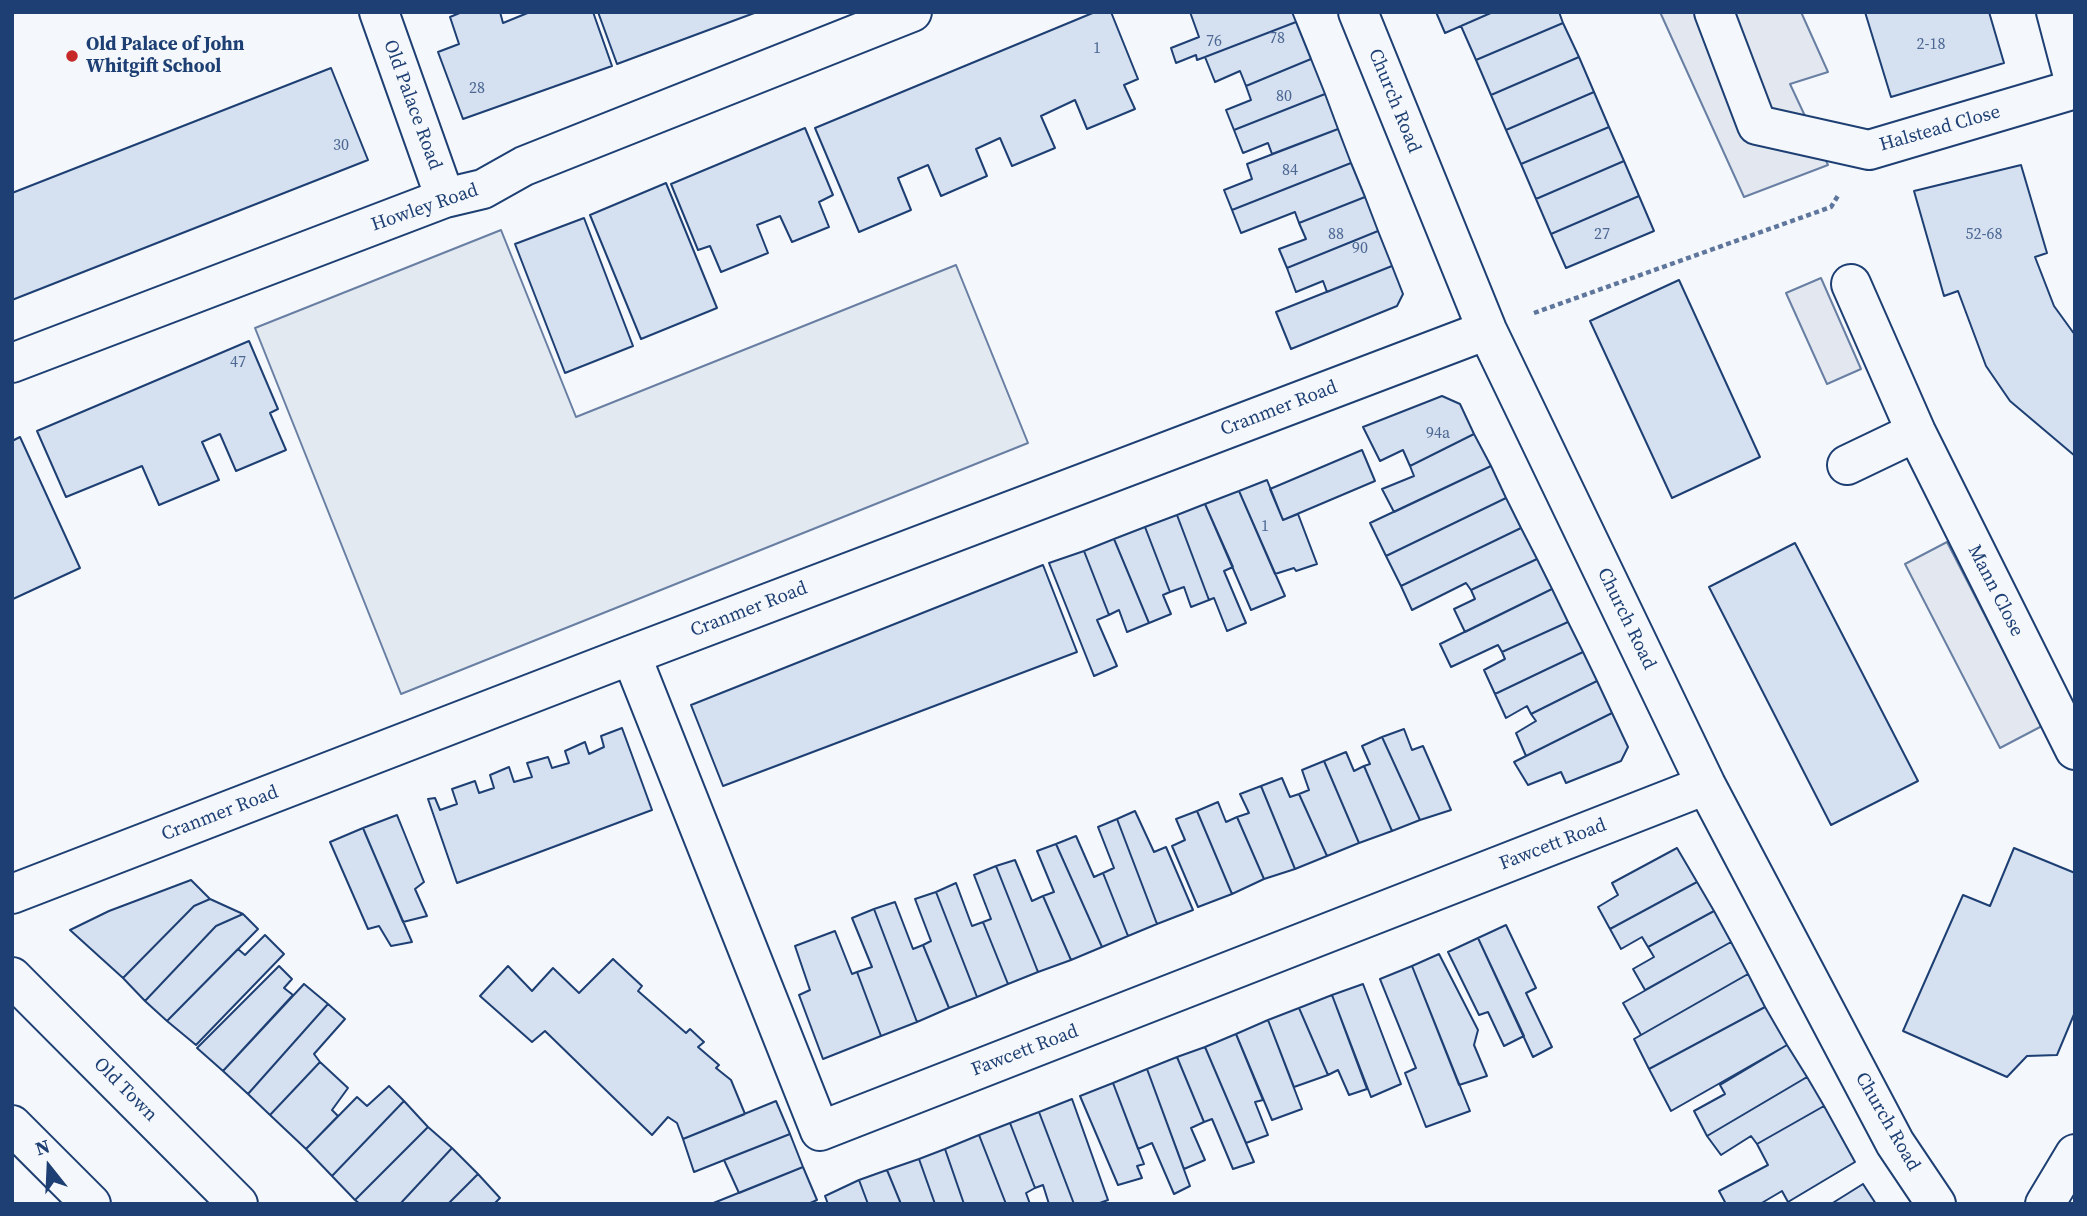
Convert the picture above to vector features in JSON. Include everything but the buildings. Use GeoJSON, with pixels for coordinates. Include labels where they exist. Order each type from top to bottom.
{"type":"FeatureCollection","features":[{"type":"Feature","properties":{"kind":"street","name":"Old Palace Road"},"geometry":{"type":"LineString","coordinates":[[379,12],[445,198]]}},
{"type":"Feature","properties":{"kind":"street","name":"Howley Road"},"geometry":{"type":"LineString","coordinates":[[12,363],[445,198],[483,190],[524,166],[912,12]]}},
{"type":"Feature","properties":{"kind":"street","name":"Church Road"},"geometry":{"type":"LineString","coordinates":[[1358,12],[1487,330],[1706,785],[1895,1143],[1936,1204]]}},
{"type":"Feature","properties":{"kind":"street","name":"Halstead Close"},"geometry":{"type":"LineString","coordinates":[[1714,12],[1757,125],[1869,150],[2075,87]]}},
{"type":"Feature","properties":{"kind":"street"},"geometry":{"type":"LineString","coordinates":[[2056,12],[2075,87]]}},
{"type":"Feature","properties":{"kind":"street","name":"Mann Close"},"geometry":{"type":"LineString","coordinates":[[1851,284],[1916,432],[2075,750]]}},
{"type":"Feature","properties":{"kind":"street","name":"Cranmer Road"},"geometry":{"type":"LineString","coordinates":[[12,894],[631,655],[1487,330]]}},
{"type":"Feature","properties":{"kind":"street"},"geometry":{"type":"LineString","coordinates":[[1847,465],[1916,432]]}},
{"type":"Feature","properties":{"kind":"street","name":"Fawcett Road"},"geometry":{"type":"LineString","coordinates":[[631,655],[820,1131],[1706,785]]}},
{"type":"Feature","properties":{"kind":"street","name":"Old Town"},"geometry":{"type":"LineString","coordinates":[[12,977],[238,1204]]}},
{"type":"Feature","properties":{"kind":"street"},"geometry":{"type":"LineString","coordinates":[[12,1125],[91,1204]]}},
{"type":"Feature","properties":{"kind":"path"},"geometry":{"type":"LineString","coordinates":[[1487,330],[1831,207],[1869,150]]}},
{"type":"Feature","properties":{"kind":"shaded area"},"geometry":{"type":"Polygon","coordinates":[[[1660,12],[1801,12],[1828,72],[1790,84],[1828,165],[1744,197],[1660,12]]]}},
{"type":"Feature","properties":{"kind":"shaded area"},"geometry":{"type":"Polygon","coordinates":[[[501,230],[576,417],[956,265],[1028,443],[401,694],[255,328],[501,230]]]}},
{"type":"Feature","properties":{"kind":"shaded area"},"geometry":{"type":"Polygon","coordinates":[[[1821,278],[1861,369],[1827,384],[1786,293],[1821,278]]]}},
{"type":"Feature","properties":{"kind":"shaded area"},"geometry":{"type":"Polygon","coordinates":[[[1947,542],[2042,726],[2000,748],[1905,564],[1947,542]]]}},
{"type":"Feature","properties":{"kind":"place","name":"Old Palace of John Whitgift School"},"geometry":{"type":"Point","coordinates":[72,56]}}]}
